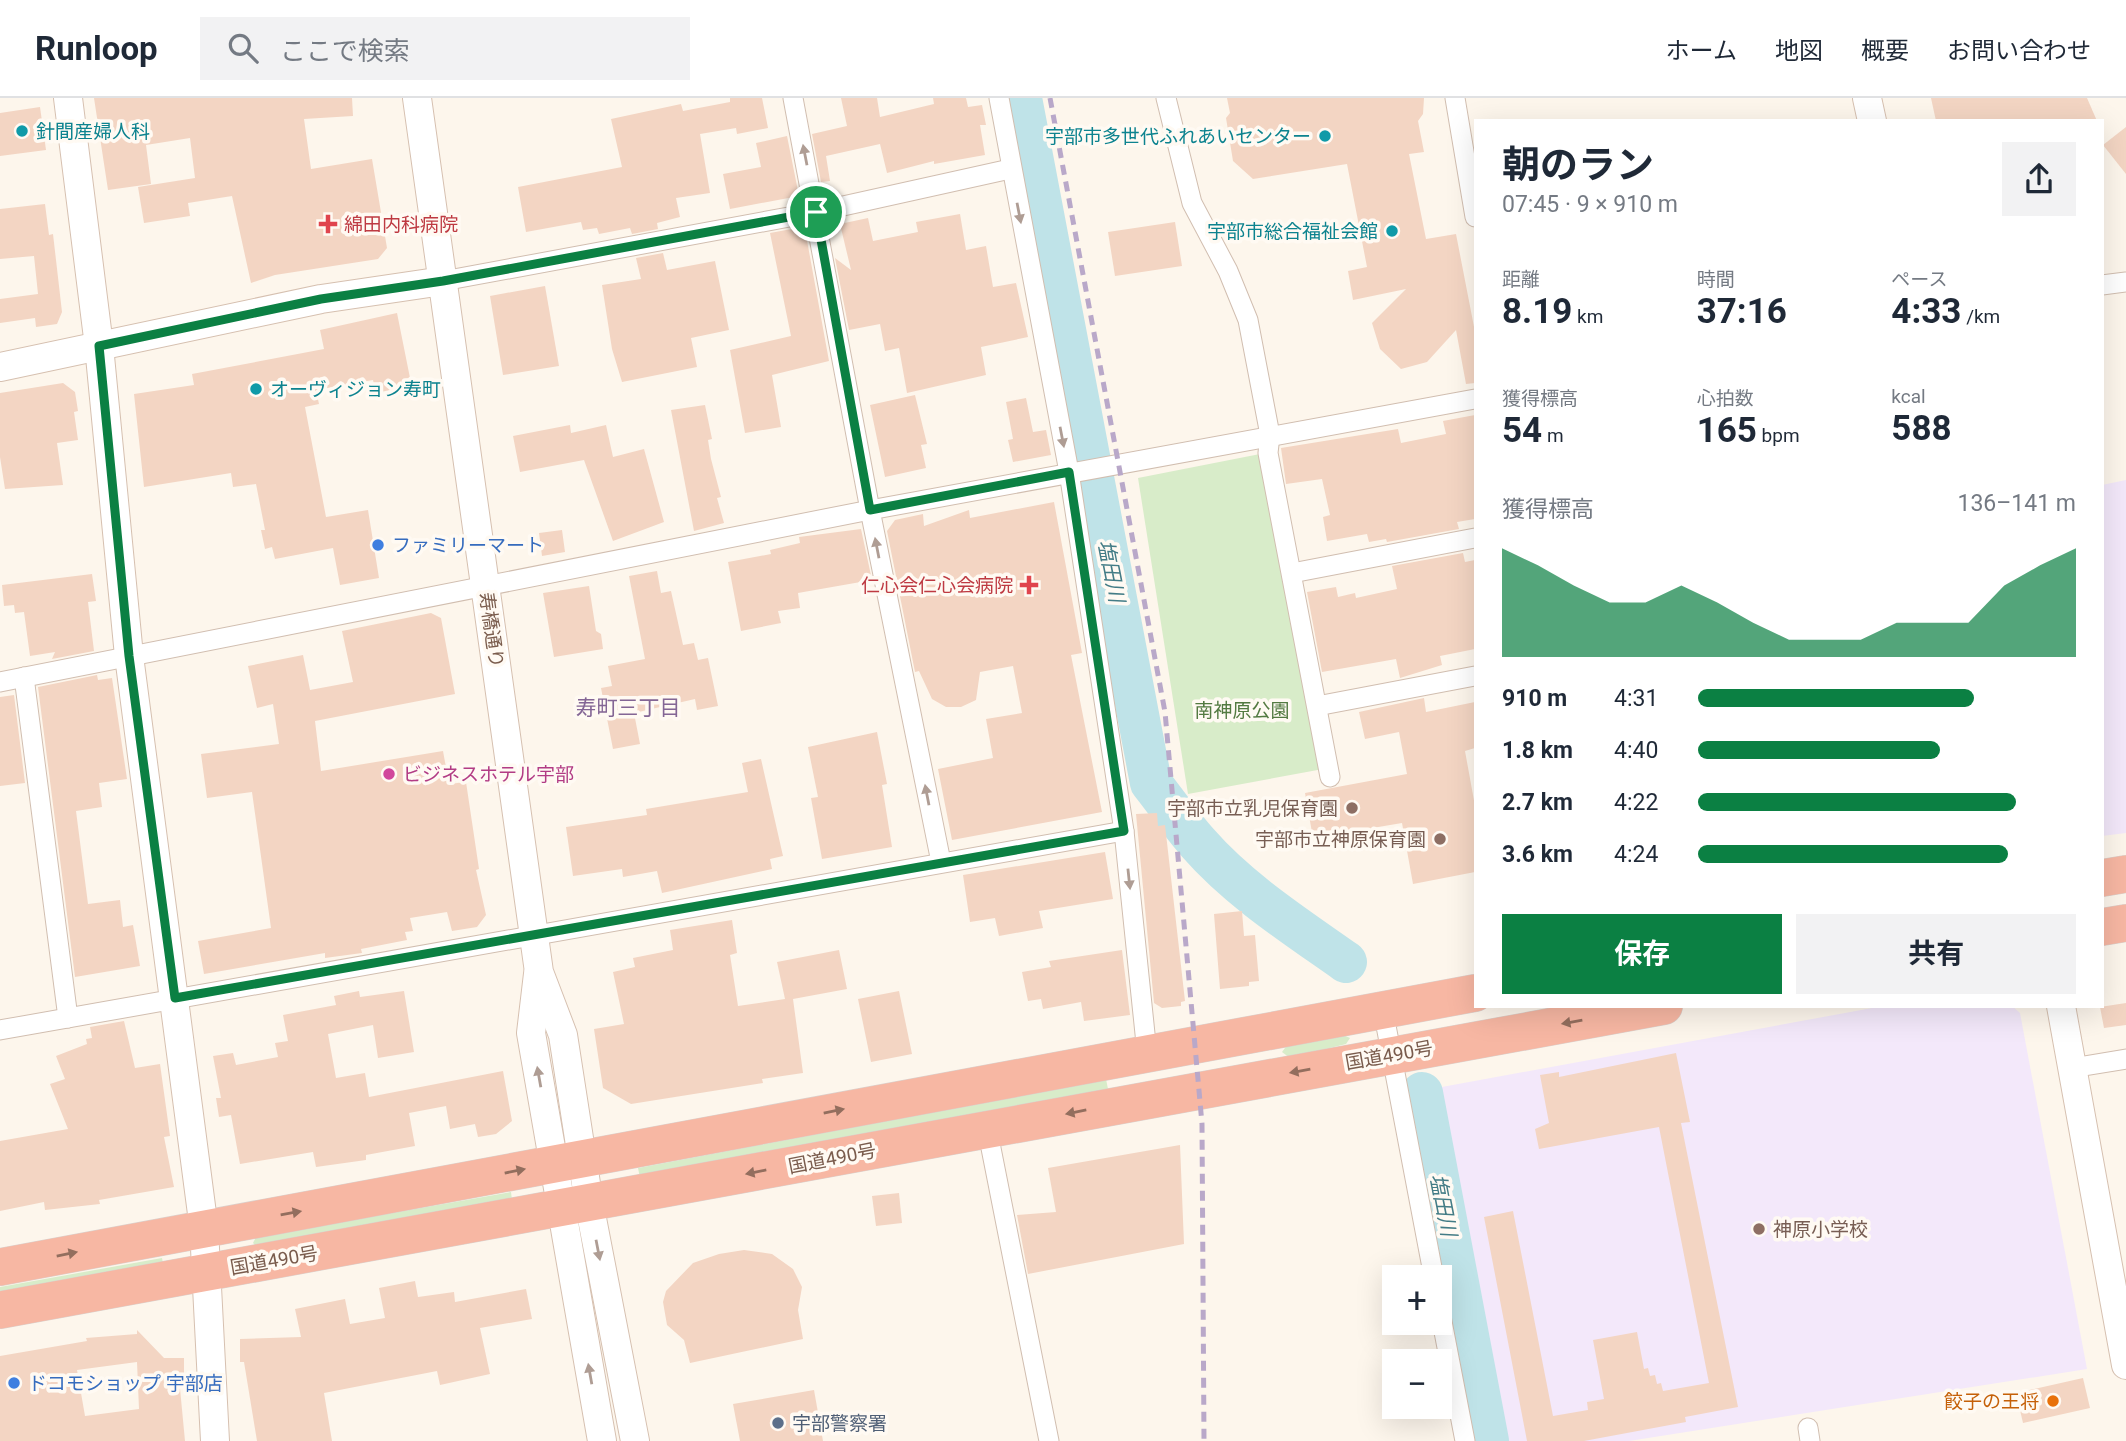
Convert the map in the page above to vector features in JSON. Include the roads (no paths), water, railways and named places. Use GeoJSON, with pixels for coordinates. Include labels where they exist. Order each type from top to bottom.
{"type":"FeatureCollection","features":[{"type":"Feature","properties":{"kind":"highway"},"geometry":{"type":"LineString","coordinates":[[2104,878],[2126,874]]}},
{"type":"Feature","properties":{"kind":"highway"},"geometry":{"type":"LineString","coordinates":[[2104,927],[2126,923]]}},
{"type":"Feature","properties":{"kind":"highway"},"geometry":{"type":"LineString","coordinates":[[0,1266],[1474,993]]}},
{"type":"Feature","properties":{"kind":"highway","name":"国道490号"},"geometry":{"type":"LineString","coordinates":[[0,1310],[1653,1008]]}},
{"type":"Feature","properties":{"kind":"street"},"geometry":{"type":"LineString","coordinates":[[68,98],[99,346],[129,656],[204,1229],[215,1441]]}},
{"type":"Feature","properties":{"kind":"street","name":"寿橋通り"},"geometry":{"type":"LineString","coordinates":[[417,98],[539,972],[531,1033],[568,1162],[575,1206]]}},
{"type":"Feature","properties":{"kind":"street"},"geometry":{"type":"LineString","coordinates":[[793,98],[870,510],[940,862]]}},
{"type":"Feature","properties":{"kind":"street"},"geometry":{"type":"LineString","coordinates":[[999,98],[1010,169],[1075,471],[1124,831],[1147,1053]]}},
{"type":"Feature","properties":{"kind":"street"},"geometry":{"type":"LineString","coordinates":[[1166,98],[1192,203],[1228,271],[1248,320],[1270,435],[1268,453],[1330,777]]}},
{"type":"Feature","properties":{"kind":"street"},"geometry":{"type":"LineString","coordinates":[[1455,98],[1474,211]]}},
{"type":"Feature","properties":{"kind":"street"},"geometry":{"type":"LineString","coordinates":[[1867,98],[1872,119]]}},
{"type":"Feature","properties":{"kind":"street"},"geometry":{"type":"LineString","coordinates":[[0,367],[321,299],[443,281],[816,212],[1010,169]]}},
{"type":"Feature","properties":{"kind":"street"},"geometry":{"type":"LineString","coordinates":[[2104,285],[2126,282]]}},
{"type":"Feature","properties":{"kind":"street"},"geometry":{"type":"LineString","coordinates":[[1,677],[24,677],[870,510],[1474,399]]}},
{"type":"Feature","properties":{"kind":"street"},"geometry":{"type":"LineString","coordinates":[[1292,573],[1474,538]]}},
{"type":"Feature","properties":{"kind":"street"},"geometry":{"type":"LineString","coordinates":[[1317,706],[1474,676]]}},
{"type":"Feature","properties":{"kind":"street"},"geometry":{"type":"LineString","coordinates":[[24,677],[68,1018]]}},
{"type":"Feature","properties":{"kind":"street"},"geometry":{"type":"LineString","coordinates":[[0,1030],[1124,831]]}},
{"type":"Feature","properties":{"kind":"street"},"geometry":{"type":"LineString","coordinates":[[2061,1008],[2123,1336],[2126,1365]]}},
{"type":"Feature","properties":{"kind":"street"},"geometry":{"type":"LineString","coordinates":[[1382,1010],[1431,1265]]}},
{"type":"Feature","properties":{"kind":"street"},"geometry":{"type":"LineString","coordinates":[[2072,1068],[2126,1059]]}},
{"type":"Feature","properties":{"kind":"street"},"geometry":{"type":"LineString","coordinates":[[987,1128],[1049,1441]]}},
{"type":"Feature","properties":{"kind":"street"},"geometry":{"type":"LineString","coordinates":[[575,1206],[602,1441]]}},
{"type":"Feature","properties":{"kind":"street"},"geometry":{"type":"LineString","coordinates":[[575,1206],[635,1441]]}},
{"type":"Feature","properties":{"kind":"street"},"geometry":{"type":"LineString","coordinates":[[1445,1335],[1465,1441]]}},
{"type":"Feature","properties":{"kind":"waterway","name":"塩田川"},"geometry":{"type":"LineString","coordinates":[[1021,98],[1151,783],[1192,836],[1231,876],[1268,907],[1346,962]]}},
{"type":"Feature","properties":{"kind":"waterway","name":"塩田川"},"geometry":{"type":"LineString","coordinates":[[1422,1093],[1488,1441]]}},
{"type":"Feature","properties":{"kind":"railway"},"geometry":{"type":"LineString","coordinates":[[1050,98],[1165,712],[1202,1124],[1204,1441]]}},
{"type":"Feature","properties":{"kind":"place","name":"針間産婦人科"},"geometry":{"type":"Point","coordinates":[22,131]}},
{"type":"Feature","properties":{"kind":"place","name":"宇部市多世代ふれあいセンター"},"geometry":{"type":"Point","coordinates":[1325,136]}},
{"type":"Feature","properties":{"kind":"place","name":"綿田内科病院"},"geometry":{"type":"Point","coordinates":[328,224]}},
{"type":"Feature","properties":{"kind":"place","name":"宇部市総合福祉会館"},"geometry":{"type":"Point","coordinates":[1392,231]}},
{"type":"Feature","properties":{"kind":"place","name":"オーヴィジョン寿町"},"geometry":{"type":"Point","coordinates":[256,389]}},
{"type":"Feature","properties":{"kind":"place","name":"ファミリーマート"},"geometry":{"type":"Point","coordinates":[378,545]}},
{"type":"Feature","properties":{"kind":"place","name":"仁心会仁心会病院"},"geometry":{"type":"Point","coordinates":[1029,585]}},
{"type":"Feature","properties":{"kind":"place","name":"ビジネスホテル宇部"},"geometry":{"type":"Point","coordinates":[389,774]}},
{"type":"Feature","properties":{"kind":"place","name":"宇部市立乳児保育園"},"geometry":{"type":"Point","coordinates":[1352,808]}},
{"type":"Feature","properties":{"kind":"place","name":"宇部市立神原保育園"},"geometry":{"type":"Point","coordinates":[1440,839]}},
{"type":"Feature","properties":{"kind":"place","name":"神原小学校"},"geometry":{"type":"Point","coordinates":[1759,1229]}},
{"type":"Feature","properties":{"kind":"place","name":"ドコモショップ 宇部店"},"geometry":{"type":"Point","coordinates":[14,1383]}},
{"type":"Feature","properties":{"kind":"place","name":"餃子の王将"},"geometry":{"type":"Point","coordinates":[2053,1401]}},
{"type":"Feature","properties":{"kind":"place","name":"宇部警察署"},"geometry":{"type":"Point","coordinates":[778,1423]}},
{"type":"Feature","properties":{"kind":"district","name":"寿町三丁目"},"geometry":{"type":"Point","coordinates":[628,708]}},
{"type":"Feature","properties":{"kind":"park label","name":"南神原公園"},"geometry":{"type":"Point","coordinates":[1242,710]}}]}
